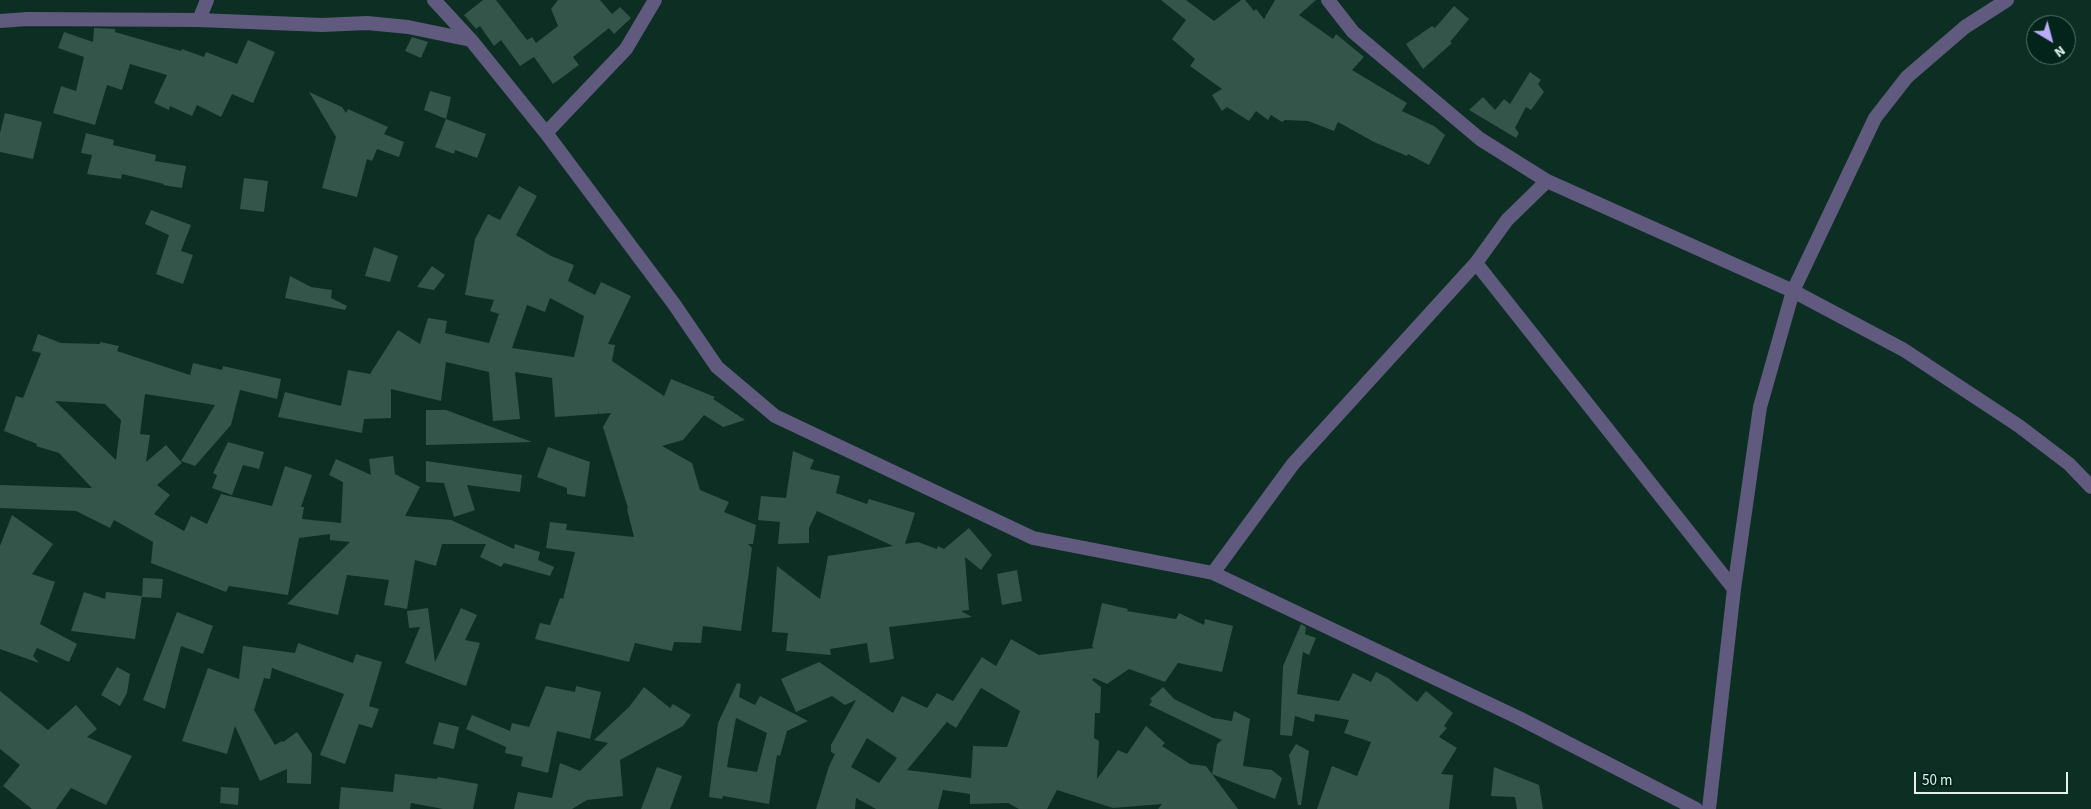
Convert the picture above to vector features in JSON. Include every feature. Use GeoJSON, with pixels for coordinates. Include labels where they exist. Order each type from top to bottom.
{"type":"FeatureCollection","features":[{"type":"Feature","properties":{"kind":"street"},"geometry":{"type":"LineString","coordinates":[[199,20],[207,0]]}},
{"type":"Feature","properties":{"kind":"street"},"geometry":{"type":"LineString","coordinates":[[434,0],[471,40],[546,133],[674,304],[717,367],[775,416],[1034,538],[1213,573],[1519,718],[1696,809]]}},
{"type":"Feature","properties":{"kind":"street"},"geometry":{"type":"LineString","coordinates":[[546,133],[626,49],[655,0]]}},
{"type":"Feature","properties":{"kind":"street"},"geometry":{"type":"LineString","coordinates":[[1328,0],[1353,32],[1425,94],[1480,138],[1547,181],[1793,291],[1904,350],[2019,426],[2069,464],[2091,487]]}},
{"type":"Feature","properties":{"kind":"street"},"geometry":{"type":"LineString","coordinates":[[1709,809],[1734,589],[1760,408],[1793,291],[1875,118],[1907,77],[1965,28],[2007,0]]}},
{"type":"Feature","properties":{"kind":"street"},"geometry":{"type":"LineString","coordinates":[[0,21],[27,19],[199,20],[322,25],[367,23],[408,27],[471,40]]}},
{"type":"Feature","properties":{"kind":"street"},"geometry":{"type":"LineString","coordinates":[[1213,573],[1293,464],[1476,263],[1507,220],[1547,181]]}},
{"type":"Feature","properties":{"kind":"street"},"geometry":{"type":"LineString","coordinates":[[1476,263],[1734,589]]}},
{"type":"Feature","properties":{"kind":"building"},"geometry":{"type":"Polygon","coordinates":[[[483,0],[496,0],[527,40],[532,37],[536,43],[558,26],[551,9],[558,0],[600,0],[612,14],[620,7],[631,18],[614,34],[609,28],[573,57],[579,65],[553,84],[534,57],[520,66],[501,40],[494,46],[480,26],[476,29],[464,15],[483,0]]]}},
{"type":"Feature","properties":{"kind":"building"},"geometry":{"type":"Polygon","coordinates":[[[1161,0],[1186,0],[1214,21],[1241,0],[1245,0],[1254,11],[1256,9],[1264,19],[1275,0],[1316,0],[1299,15],[1333,39],[1336,34],[1364,57],[1352,70],[1407,103],[1402,111],[1434,126],[1445,135],[1429,165],[1408,154],[1407,156],[1374,142],[1338,122],[1334,131],[1308,121],[1285,120],[1282,122],[1271,115],[1268,120],[1256,111],[1249,121],[1227,107],[1222,111],[1212,95],[1222,89],[1190,66],[1195,59],[1172,39],[1186,20],[1161,0]]]}},
{"type":"Feature","properties":{"kind":"building"},"geometry":{"type":"Polygon","coordinates":[[[1454,6],[1469,19],[1450,42],[1452,43],[1423,69],[1406,44],[1432,26],[1435,28],[1454,6]]]}},
{"type":"Feature","properties":{"kind":"building"},"geometry":{"type":"Polygon","coordinates":[[[94,28],[115,29],[115,32],[181,51],[182,49],[204,57],[206,52],[237,64],[248,40],[275,52],[253,103],[232,94],[221,117],[197,105],[192,116],[170,106],[169,110],[154,103],[167,75],[130,64],[122,90],[107,85],[95,125],[53,113],[61,86],[76,91],[84,57],[58,48],[64,32],[93,42],[94,28]]]}},
{"type":"Feature","properties":{"kind":"building"},"geometry":{"type":"Polygon","coordinates":[[[412,37],[428,42],[421,58],[405,51],[412,37]]]}},
{"type":"Feature","properties":{"kind":"building"},"geometry":{"type":"Polygon","coordinates":[[[1530,72],[1541,80],[1538,84],[1544,92],[1531,110],[1526,107],[1515,128],[1519,133],[1516,138],[1469,110],[1483,97],[1495,110],[1504,99],[1510,104],[1530,72]]]}},
{"type":"Feature","properties":{"kind":"building"},"geometry":{"type":"Polygon","coordinates":[[[430,91],[451,97],[446,119],[424,110],[430,91]]]}},
{"type":"Feature","properties":{"kind":"building"},"geometry":{"type":"Polygon","coordinates":[[[309,92],[342,107],[346,113],[348,109],[388,127],[384,134],[404,142],[399,157],[377,149],[372,161],[367,159],[357,197],[322,188],[336,137],[309,92]]]}},
{"type":"Feature","properties":{"kind":"building"},"geometry":{"type":"Polygon","coordinates":[[[5,113],[42,122],[33,159],[0,152],[0,133],[5,113]]]}},
{"type":"Feature","properties":{"kind":"building"},"geometry":{"type":"Polygon","coordinates":[[[446,119],[486,134],[477,158],[455,150],[454,154],[435,147],[446,119]]]}},
{"type":"Feature","properties":{"kind":"building"},"geometry":{"type":"Polygon","coordinates":[[[86,133],[114,140],[113,145],[156,155],[155,161],[186,166],[182,188],[122,174],[121,179],[87,174],[92,155],[81,153],[86,133]]]}},
{"type":"Feature","properties":{"kind":"building"},"geometry":{"type":"Polygon","coordinates":[[[244,178],[268,181],[264,212],[240,209],[244,178]]]}},
{"type":"Feature","properties":{"kind":"building"},"geometry":{"type":"Polygon","coordinates":[[[519,186],[537,196],[516,235],[551,256],[574,265],[568,281],[595,295],[601,282],[631,296],[608,344],[615,345],[612,361],[664,396],[671,379],[715,397],[713,399],[745,420],[723,427],[704,415],[683,440],[662,446],[692,463],[700,490],[729,502],[724,512],[756,525],[753,544],[748,544],[752,548],[741,631],[703,626],[701,643],[674,642],[672,651],[635,643],[629,662],[535,639],[540,623],[550,625],[560,598],[563,599],[575,552],[546,548],[550,522],[567,524],[566,530],[634,537],[628,508],[603,427],[611,413],[599,414],[598,411],[598,414],[555,417],[552,378],[515,372],[520,419],[493,421],[489,372],[446,362],[441,401],[391,389],[391,418],[364,419],[362,433],[278,417],[285,392],[341,406],[348,370],[370,374],[398,330],[420,344],[428,318],[447,321],[445,333],[489,343],[499,314],[490,311],[494,300],[465,295],[475,239],[488,214],[500,220],[519,186]],[[550,298],[545,312],[527,305],[512,348],[574,357],[584,316],[550,298]]]}},
{"type":"Feature","properties":{"kind":"building"},"geometry":{"type":"Polygon","coordinates":[[[151,210],[191,225],[181,251],[193,255],[183,284],[156,274],[169,235],[145,224],[151,210]]]}},
{"type":"Feature","properties":{"kind":"building"},"geometry":{"type":"Polygon","coordinates":[[[374,247],[398,256],[390,282],[365,276],[374,247]]]}},
{"type":"Feature","properties":{"kind":"building"},"geometry":{"type":"Polygon","coordinates":[[[432,266],[445,275],[434,290],[417,287],[432,266]]]}},
{"type":"Feature","properties":{"kind":"building"},"geometry":{"type":"Polygon","coordinates":[[[290,276],[311,287],[332,290],[331,298],[347,306],[345,310],[285,298],[290,276]]]}},
{"type":"Feature","properties":{"kind":"building"},"geometry":{"type":"Polygon","coordinates":[[[38,334],[61,343],[100,344],[100,342],[119,346],[117,351],[190,375],[193,363],[222,370],[223,366],[281,379],[277,399],[240,390],[231,425],[195,466],[181,461],[215,405],[145,394],[140,434],[150,435],[146,462],[166,445],[182,463],[157,485],[170,495],[154,514],[184,531],[191,516],[207,524],[221,494],[272,506],[285,466],[312,475],[301,507],[304,507],[302,519],[341,523],[343,482],[329,475],[336,459],[371,475],[369,459],[393,456],[395,474],[420,487],[405,516],[451,520],[514,549],[515,544],[540,552],[538,560],[554,567],[550,576],[504,563],[501,567],[480,557],[486,544],[442,544],[436,566],[415,560],[407,609],[384,605],[389,580],[347,575],[338,615],[287,604],[350,542],[330,540],[330,534],[299,538],[288,595],[229,586],[226,592],[151,563],[153,542],[114,520],[110,528],[76,511],[0,508],[0,485],[92,488],[59,453],[36,446],[37,444],[4,431],[16,396],[23,398],[41,353],[32,351],[38,334]],[[55,401],[116,460],[121,420],[105,404],[55,401]]]}},
{"type":"Feature","properties":{"kind":"building"},"geometry":{"type":"Polygon","coordinates":[[[426,410],[446,410],[532,442],[426,445],[426,410]]]}},
{"type":"Feature","properties":{"kind":"building"},"geometry":{"type":"Polygon","coordinates":[[[228,442],[264,452],[259,469],[243,465],[232,495],[212,488],[217,475],[213,473],[228,442]]]}},
{"type":"Feature","properties":{"kind":"building"},"geometry":{"type":"Polygon","coordinates":[[[548,447],[590,462],[585,497],[567,494],[567,488],[537,477],[548,447]]]}},
{"type":"Feature","properties":{"kind":"building"},"geometry":{"type":"Polygon","coordinates":[[[793,451],[814,460],[810,469],[840,476],[836,493],[867,504],[869,499],[915,513],[905,544],[918,542],[937,549],[938,546],[944,549],[969,528],[992,555],[981,570],[965,557],[969,610],[961,611],[972,617],[889,627],[894,659],[870,663],[867,643],[830,649],[831,655],[786,651],[788,633],[772,632],[777,566],[820,599],[828,556],[893,546],[817,511],[809,528],[809,543],[778,544],[780,522],[758,520],[761,496],[786,498],[793,451]]]}},
{"type":"Feature","properties":{"kind":"building"},"geometry":{"type":"Polygon","coordinates":[[[426,461],[522,475],[520,492],[467,485],[475,510],[454,517],[444,483],[426,482],[426,461]]]}},
{"type":"Feature","properties":{"kind":"building"},"geometry":{"type":"Polygon","coordinates":[[[12,515],[53,544],[32,574],[55,582],[40,624],[77,644],[69,662],[37,648],[33,656],[39,663],[0,649],[0,546],[12,515]]]}},
{"type":"Feature","properties":{"kind":"building"},"geometry":{"type":"Polygon","coordinates":[[[1017,570],[1022,601],[1002,605],[997,574],[1017,570]]]}},
{"type":"Feature","properties":{"kind":"building"},"geometry":{"type":"Polygon","coordinates":[[[143,578],[163,579],[161,598],[142,597],[143,578]]]}},
{"type":"Feature","properties":{"kind":"building"},"geometry":{"type":"Polygon","coordinates":[[[84,592],[105,599],[106,592],[142,596],[135,639],[71,631],[84,592]]]}},
{"type":"Feature","properties":{"kind":"building"},"geometry":{"type":"Polygon","coordinates":[[[1102,603],[1128,609],[1127,611],[1176,619],[1179,613],[1204,625],[1205,619],[1233,626],[1222,672],[1178,663],[1165,682],[1129,669],[1107,684],[1094,678],[1092,680],[1101,687],[1100,713],[1095,713],[1094,738],[1099,741],[1097,779],[1118,750],[1127,754],[1146,726],[1165,743],[1162,746],[1190,764],[1206,766],[1238,809],[1158,809],[1162,804],[1113,808],[1057,790],[1047,809],[1019,809],[1008,803],[970,804],[970,794],[943,790],[938,809],[876,809],[856,798],[855,809],[816,809],[829,766],[835,754],[831,752],[831,745],[856,700],[845,705],[832,696],[796,712],[781,679],[819,662],[893,713],[902,696],[927,708],[937,693],[953,701],[982,657],[996,666],[1011,639],[1039,655],[1094,648],[1092,647],[1102,603]],[[981,688],[956,728],[947,722],[907,770],[971,778],[973,746],[1007,747],[1020,711],[981,688]],[[867,738],[851,767],[879,783],[897,758],[867,738]]]}},
{"type":"Feature","properties":{"kind":"building"},"geometry":{"type":"Polygon","coordinates":[[[428,608],[435,662],[461,608],[477,615],[465,640],[480,643],[466,686],[405,663],[420,627],[409,628],[407,611],[428,608]]]}},
{"type":"Feature","properties":{"kind":"building"},"geometry":{"type":"Polygon","coordinates":[[[177,612],[213,626],[203,654],[181,646],[165,709],[143,700],[177,612]]]}},
{"type":"Feature","properties":{"kind":"building"},"geometry":{"type":"Polygon","coordinates":[[[1301,624],[1306,627],[1305,634],[1316,638],[1309,655],[1303,652],[1297,694],[1339,701],[1353,673],[1371,682],[1376,672],[1388,678],[1417,702],[1426,691],[1453,713],[1444,726],[1447,728],[1439,737],[1457,748],[1441,774],[1453,775],[1449,809],[1317,809],[1332,766],[1357,776],[1371,742],[1344,733],[1349,720],[1315,714],[1314,722],[1295,716],[1292,736],[1280,735],[1283,666],[1301,624]]]}},
{"type":"Feature","properties":{"kind":"building"},"geometry":{"type":"Polygon","coordinates":[[[298,643],[353,663],[356,654],[382,662],[369,706],[379,709],[372,728],[359,724],[345,764],[320,755],[344,694],[272,668],[270,679],[264,678],[254,710],[275,745],[297,732],[312,754],[311,784],[287,783],[287,769],[260,781],[235,726],[227,754],[182,741],[208,668],[239,679],[243,646],[295,653],[298,643]]]}},
{"type":"Feature","properties":{"kind":"building"},"geometry":{"type":"Polygon","coordinates":[[[117,667],[130,674],[127,693],[120,706],[101,695],[117,667]]]}},
{"type":"Feature","properties":{"kind":"building"},"geometry":{"type":"Polygon","coordinates":[[[737,683],[741,684],[739,697],[755,705],[760,696],[808,721],[787,731],[780,756],[777,755],[769,804],[723,796],[722,799],[709,797],[718,723],[737,683]],[[736,718],[727,767],[757,772],[767,733],[736,718]]]}},
{"type":"Feature","properties":{"kind":"building"},"geometry":{"type":"Polygon","coordinates":[[[546,686],[575,692],[576,686],[601,692],[590,739],[557,731],[548,773],[521,766],[523,757],[505,753],[506,747],[466,729],[472,715],[510,731],[512,723],[529,727],[546,686]]]}},
{"type":"Feature","properties":{"kind":"building"},"geometry":{"type":"Polygon","coordinates":[[[644,687],[670,708],[673,704],[691,715],[683,726],[620,760],[623,796],[587,800],[572,809],[514,809],[518,792],[552,798],[560,763],[580,771],[608,743],[594,740],[629,707],[644,687]]]}},
{"type":"Feature","properties":{"kind":"building"},"geometry":{"type":"Polygon","coordinates":[[[1163,687],[1174,699],[1213,718],[1232,721],[1234,711],[1250,719],[1243,766],[1272,770],[1282,778],[1275,799],[1212,774],[1217,744],[1222,740],[1149,705],[1152,701],[1150,699],[1163,687]]]}},
{"type":"Feature","properties":{"kind":"building"},"geometry":{"type":"Polygon","coordinates":[[[0,691],[48,730],[76,705],[97,729],[87,737],[132,756],[106,805],[71,788],[56,809],[32,809],[3,786],[20,765],[0,749],[0,691]]]}},
{"type":"Feature","properties":{"kind":"building"},"geometry":{"type":"Polygon","coordinates":[[[439,722],[459,727],[454,749],[433,744],[439,722]]]}},
{"type":"Feature","properties":{"kind":"building"},"geometry":{"type":"Polygon","coordinates":[[[1296,744],[1309,751],[1301,805],[1298,805],[1289,755],[1296,744]]]}},
{"type":"Feature","properties":{"kind":"building"},"geometry":{"type":"Polygon","coordinates":[[[657,767],[682,776],[670,809],[641,809],[657,767]]]}},
{"type":"Feature","properties":{"kind":"building"},"geometry":{"type":"Polygon","coordinates":[[[1494,767],[1539,785],[1543,809],[1517,809],[1515,797],[1491,796],[1494,767]]]}},
{"type":"Feature","properties":{"kind":"building"},"geometry":{"type":"Polygon","coordinates":[[[395,774],[437,779],[438,777],[478,784],[473,809],[443,809],[411,803],[410,809],[339,809],[341,787],[393,792],[395,774]]]}},
{"type":"Feature","properties":{"kind":"building"},"geometry":{"type":"Polygon","coordinates":[[[221,787],[239,788],[238,805],[220,803],[221,787]]]}}]}
